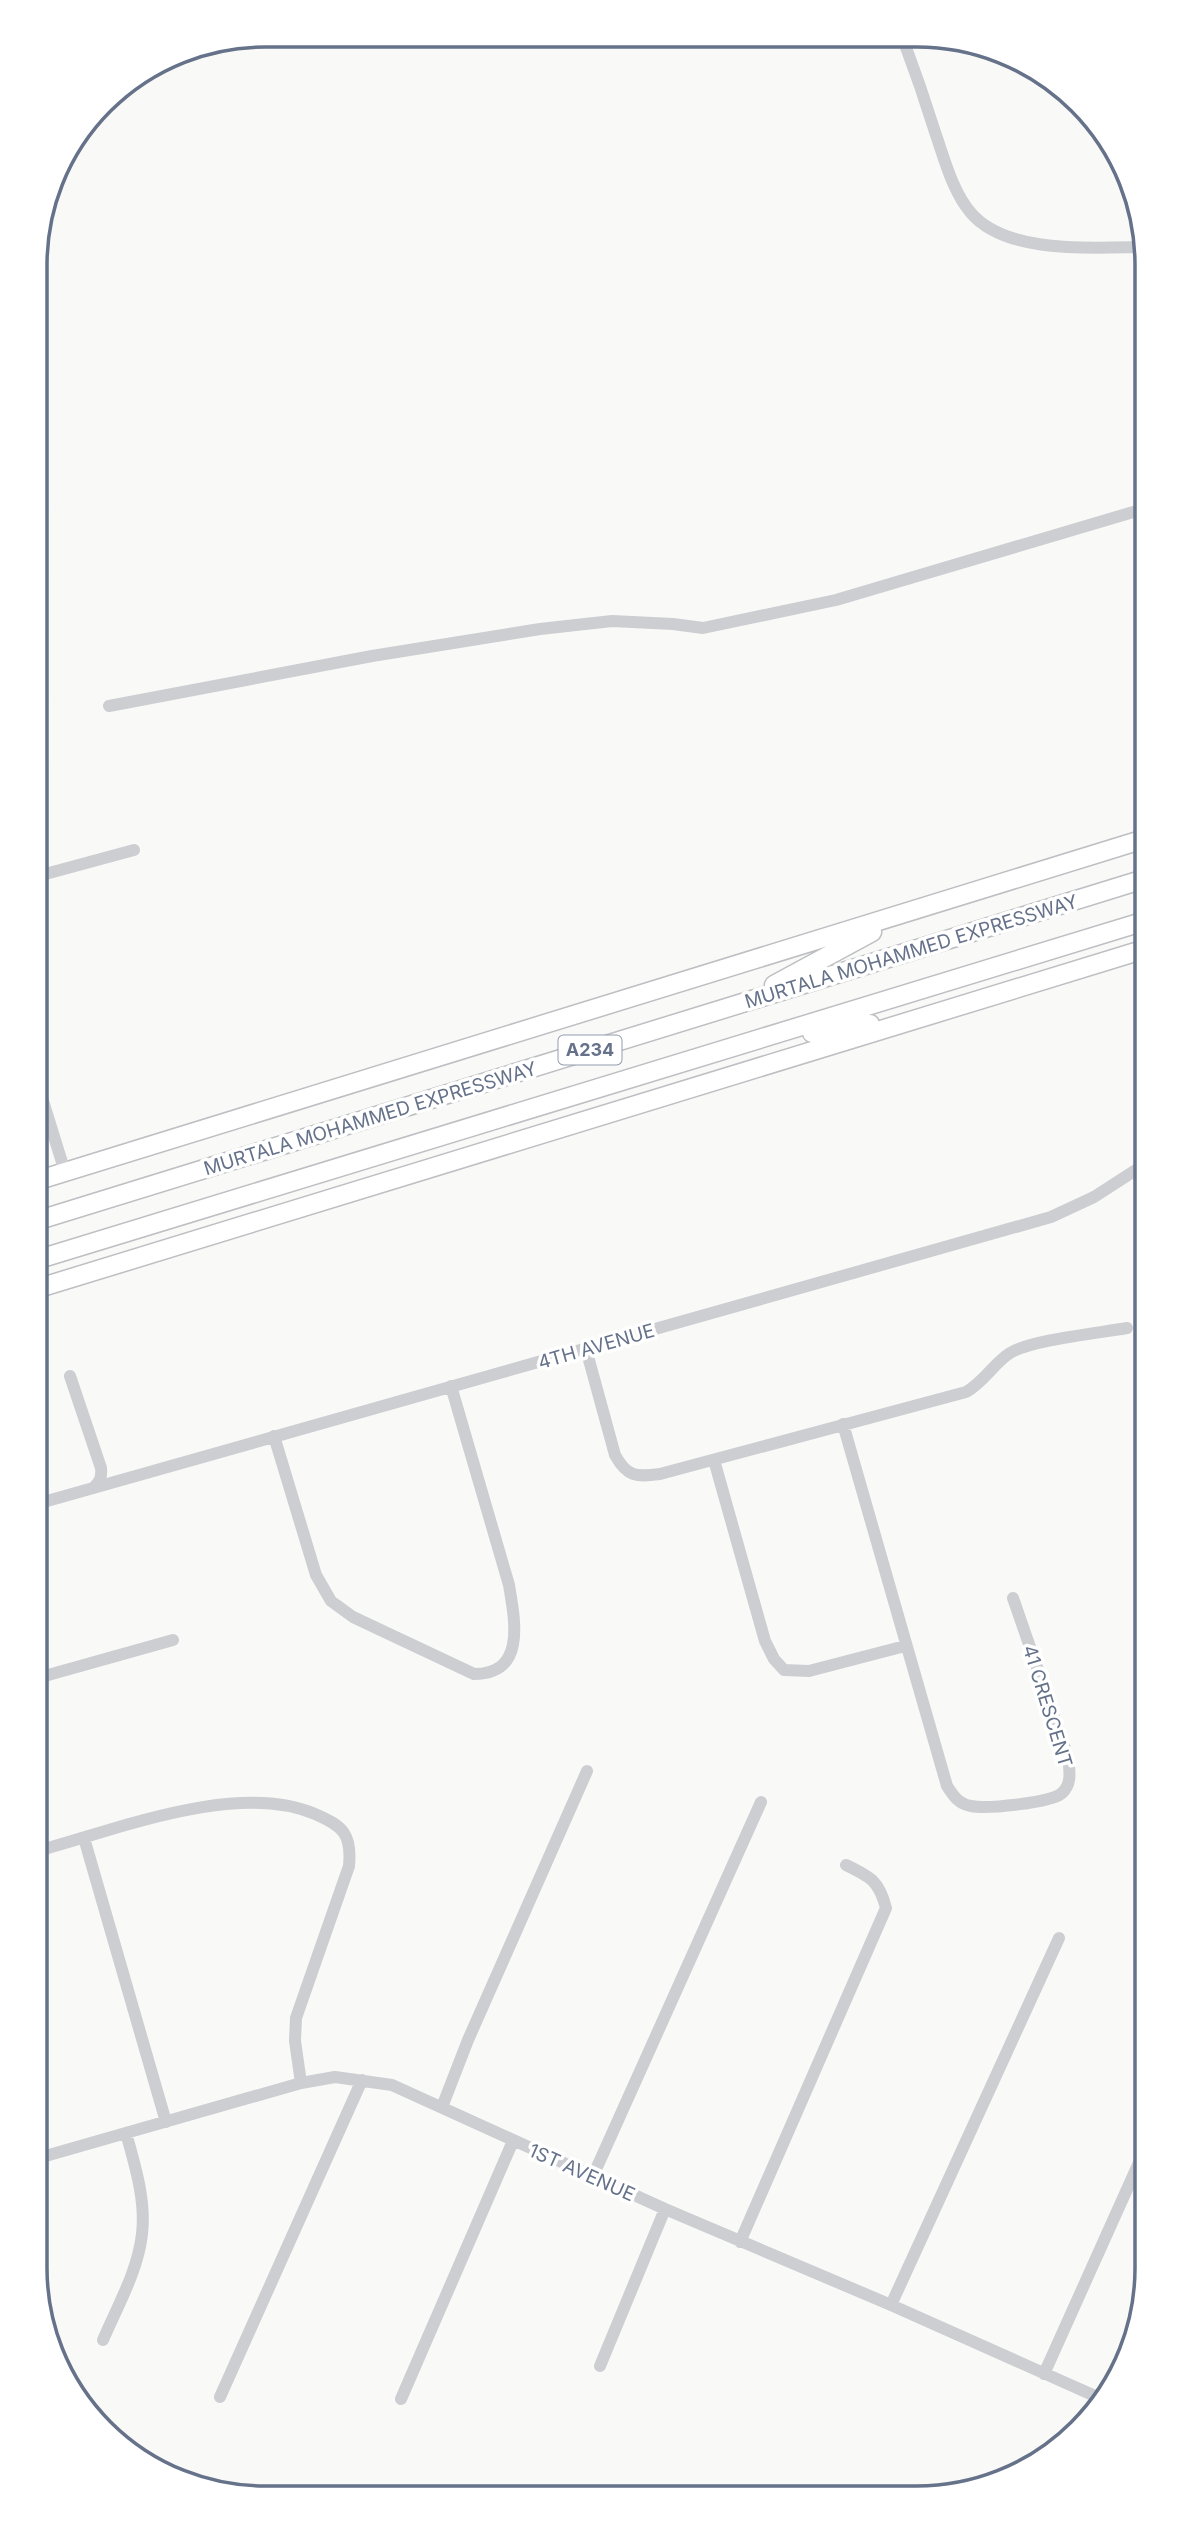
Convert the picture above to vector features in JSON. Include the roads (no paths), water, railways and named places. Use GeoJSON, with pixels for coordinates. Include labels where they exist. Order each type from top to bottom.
{"type":"FeatureCollection","features":[{"type":"Feature","properties":{"kind":"highway","name":"MURTALA MOHAMMED EXPRESSWAY"},"geometry":{"type":"LineString","coordinates":[[48,1177],[1135,842]]}},
{"type":"Feature","properties":{"kind":"highway","name":"MURTALA MOHAMMED EXPRESSWAY"},"geometry":{"type":"LineString","coordinates":[[48,1217],[1135,882]]}},
{"type":"Feature","properties":{"kind":"highway"},"geometry":{"type":"LineString","coordinates":[[738,1004],[906,913]]}},
{"type":"Feature","properties":{"kind":"highway","name":"MURTALA MOHAMMED EXPRESSWAY"},"geometry":{"type":"LineString","coordinates":[[48,1256],[1135,924]]}},
{"type":"Feature","properties":{"kind":"highway"},"geometry":{"type":"LineString","coordinates":[[47,1285],[1135,952]]}},
{"type":"Feature","properties":{"kind":"highway"},"geometry":{"type":"LineString","coordinates":[[756,1041],[928,1016]]}},
{"type":"Feature","properties":{"kind":"street"},"geometry":{"type":"LineString","coordinates":[[906,47],[948,170],[961,199],[972,215],[1010,237],[1035,244],[1074,249],[1134,247]]}},
{"type":"Feature","properties":{"kind":"street"},"geometry":{"type":"LineString","coordinates":[[110,706],[397,652],[540,629],[612,621],[703,628],[836,600],[1135,512]]}},
{"type":"Feature","properties":{"kind":"street"},"geometry":{"type":"LineString","coordinates":[[48,873],[134,850]]}},
{"type":"Feature","properties":{"kind":"street"},"geometry":{"type":"LineString","coordinates":[[48,1118],[65,1172]]}},
{"type":"Feature","properties":{"kind":"street","name":"4TH AVENUE"},"geometry":{"type":"LineString","coordinates":[[47,1501],[1051,1216],[1094,1197],[1135,1171]]}},
{"type":"Feature","properties":{"kind":"street"},"geometry":{"type":"LineString","coordinates":[[586,1349],[615,1455],[623,1470],[640,1476],[714,1460],[966,1392],[977,1386],[1006,1356],[1022,1348],[1127,1328]]}},
{"type":"Feature","properties":{"kind":"street"},"geometry":{"type":"LineString","coordinates":[[70,1376],[101,1468],[102,1475],[92,1488]]}},
{"type":"Feature","properties":{"kind":"street"},"geometry":{"type":"LineString","coordinates":[[274,1436],[316,1575],[331,1601],[354,1617],[474,1674],[490,1674],[503,1667],[511,1654],[514,1638],[513,1614],[509,1586],[451,1386]]}},
{"type":"Feature","properties":{"kind":"street","name":"41 CRESCENT"},"geometry":{"type":"LineString","coordinates":[[844,1424],[947,1786],[955,1799],[970,1806],[1043,1801],[1061,1794],[1068,1785],[1068,1757],[1013,1598]]}},
{"type":"Feature","properties":{"kind":"street"},"geometry":{"type":"LineString","coordinates":[[714,1460],[765,1641],[783,1670],[809,1671],[905,1646]]}},
{"type":"Feature","properties":{"kind":"street"},"geometry":{"type":"LineString","coordinates":[[47,1675],[173,1640]]}},
{"type":"Feature","properties":{"kind":"street"},"geometry":{"type":"LineString","coordinates":[[442,2107],[468,2040],[586,1771]]}},
{"type":"Feature","properties":{"kind":"street"},"geometry":{"type":"LineString","coordinates":[[593,2176],[761,1802]]}},
{"type":"Feature","properties":{"kind":"street"},"geometry":{"type":"LineString","coordinates":[[47,1848],[190,1809],[227,1804],[268,1804],[307,1811],[341,1827],[351,1849],[349,1866],[296,2018],[295,2041],[301,2083]]}},
{"type":"Feature","properties":{"kind":"street"},"geometry":{"type":"LineString","coordinates":[[84,1838],[166,2122]]}},
{"type":"Feature","properties":{"kind":"street"},"geometry":{"type":"LineString","coordinates":[[740,2242],[886,1908],[882,1893],[873,1880],[846,1865]]}},
{"type":"Feature","properties":{"kind":"street"},"geometry":{"type":"LineString","coordinates":[[891,2305],[1059,1938]]}},
{"type":"Feature","properties":{"kind":"street","name":"1ST AVENUE"},"geometry":{"type":"LineString","coordinates":[[47,2156],[301,2083],[335,2077],[392,2085],[665,2209],[891,2305],[1093,2395]]}},
{"type":"Feature","properties":{"kind":"street"},"geometry":{"type":"LineString","coordinates":[[220,2397],[362,2080]]}},
{"type":"Feature","properties":{"kind":"street"},"geometry":{"type":"LineString","coordinates":[[103,2340],[137,2261],[142,2233],[142,2200],[126,2133]]}},
{"type":"Feature","properties":{"kind":"street"},"geometry":{"type":"LineString","coordinates":[[401,2399],[513,2141]]}},
{"type":"Feature","properties":{"kind":"street"},"geometry":{"type":"LineString","coordinates":[[1044,2374],[1134,2174]]}},
{"type":"Feature","properties":{"kind":"street"},"geometry":{"type":"LineString","coordinates":[[600,2366],[665,2209]]}}]}
